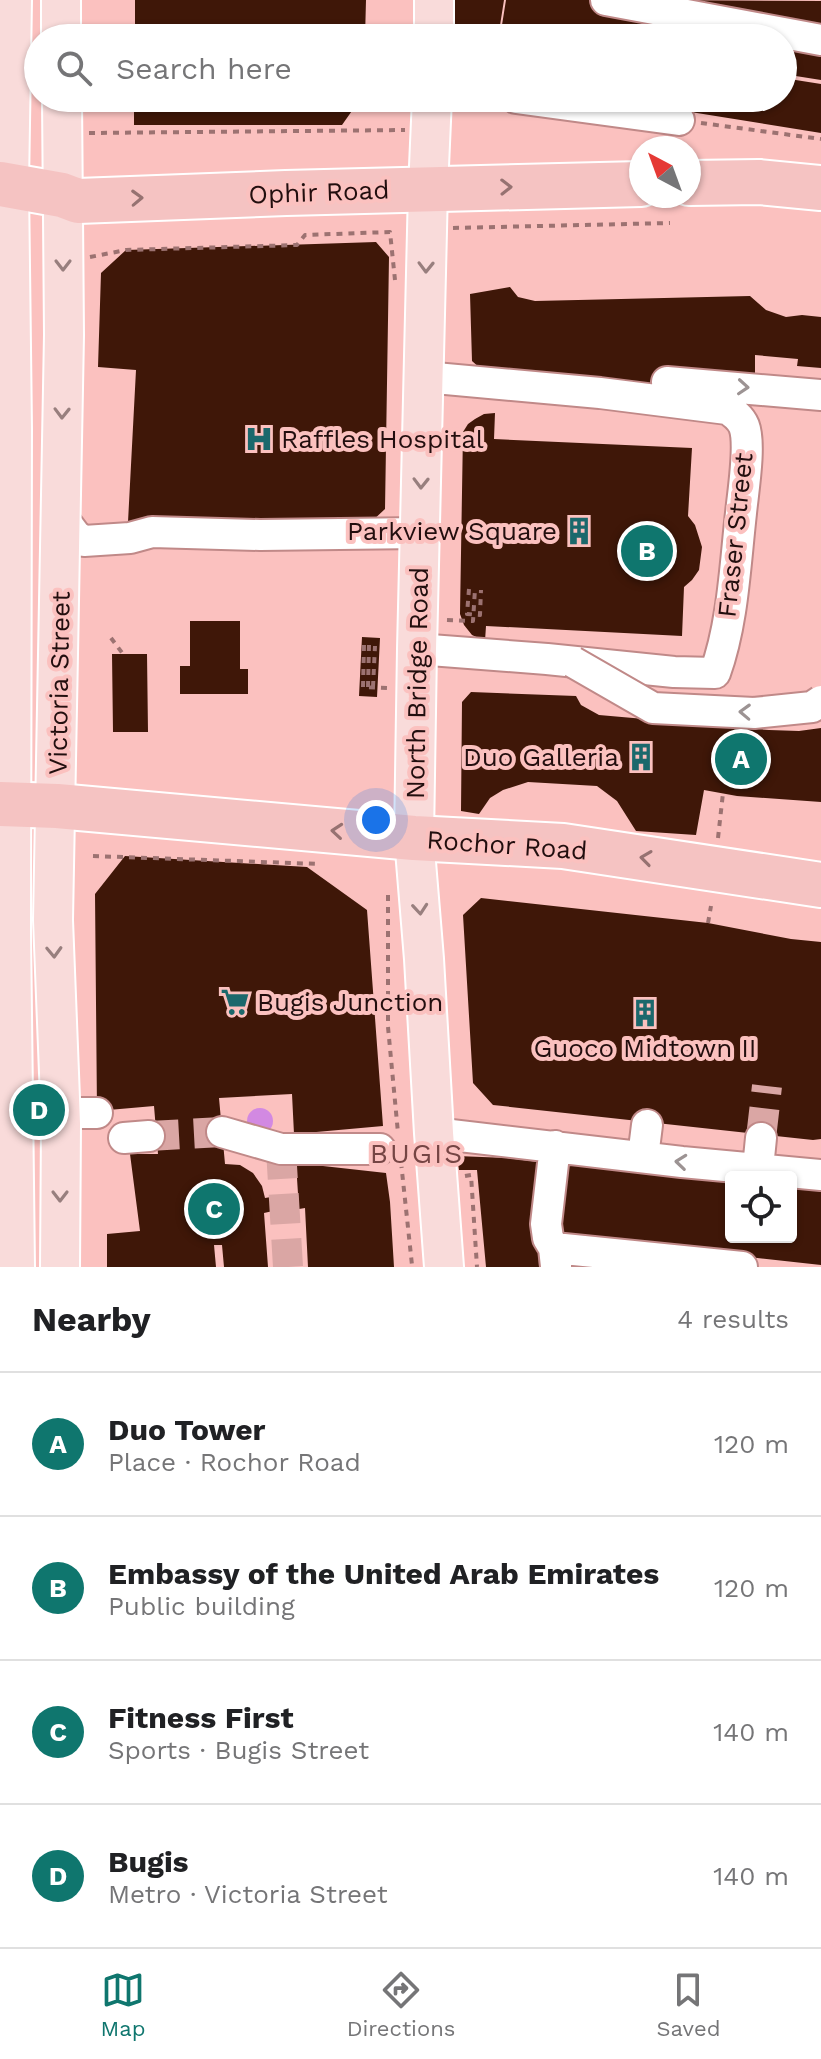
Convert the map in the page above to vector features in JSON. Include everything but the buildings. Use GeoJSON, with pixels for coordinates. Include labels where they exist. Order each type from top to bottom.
{"type":"FeatureCollection","features":[{"type":"Feature","properties":{"kind":"highway"},"geometry":{"type":"LineString","coordinates":[[701,183],[759,182],[821,188]]}},
{"type":"Feature","properties":{"kind":"highway","name":"Ophir Road"},"geometry":{"type":"LineString","coordinates":[[5,184],[78,201],[629,184]]}},
{"type":"Feature","properties":{"kind":"highway","name":"Rochor Road"},"geometry":{"type":"LineString","coordinates":[[6,804],[414,838],[563,846],[713,887],[821,885]]}},
{"type":"Feature","properties":{"kind":"main road","name":"Victoria Street"},"geometry":{"type":"LineString","coordinates":[[12,0],[5,184],[12,413],[6,804],[15,1267]]}},
{"type":"Feature","properties":{"kind":"main road"},"geometry":{"type":"LineString","coordinates":[[61,0],[61,24]]}},
{"type":"Feature","properties":{"kind":"main road"},"geometry":{"type":"LineString","coordinates":[[434,0],[434,24]]}},
{"type":"Feature","properties":{"kind":"main road","name":"Victoria Street"},"geometry":{"type":"LineString","coordinates":[[60,1267],[78,1113],[53,920],[64,335],[62,112]]}},
{"type":"Feature","properties":{"kind":"main road","name":"North Bridge Road"},"geometry":{"type":"LineString","coordinates":[[431,112],[414,838],[424,959],[403,1141],[444,1267]]}},
{"type":"Feature","properties":{"kind":"street"},"geometry":{"type":"LineString","coordinates":[[606,0],[735,24]]}},
{"type":"Feature","properties":{"kind":"street"},"geometry":{"type":"LineString","coordinates":[[797,36],[821,40]]}},
{"type":"Feature","properties":{"kind":"street"},"geometry":{"type":"LineString","coordinates":[[620,112],[679,120]]}},
{"type":"Feature","properties":{"kind":"street","name":"Fraser Street"},"geometry":{"type":"LineString","coordinates":[[417,649],[715,673],[731,602],[746,464],[744,427],[737,415],[727,409],[605,390],[424,377]]}},
{"type":"Feature","properties":{"kind":"street"},"geometry":{"type":"LineString","coordinates":[[605,390],[628,380],[821,395]]}},
{"type":"Feature","properties":{"kind":"street"},"geometry":{"type":"LineString","coordinates":[[61,516],[76,536],[84,541],[141,535],[152,548],[259,535],[420,540]]}},
{"type":"Feature","properties":{"kind":"street"},"geometry":{"type":"LineString","coordinates":[[573,662],[653,708],[754,713],[812,707],[821,701]]}},
{"type":"Feature","properties":{"kind":"street"},"geometry":{"type":"LineString","coordinates":[[643,1157],[647,1125]]}},
{"type":"Feature","properties":{"kind":"street"},"geometry":{"type":"LineString","coordinates":[[222,1132],[281,1149],[403,1141],[555,1146],[821,1175]]}},
{"type":"Feature","properties":{"kind":"street"},"geometry":{"type":"LineString","coordinates":[[758,1168],[761,1138]]}},
{"type":"Feature","properties":{"kind":"street"},"geometry":{"type":"LineString","coordinates":[[555,1146],[546,1224],[555,1258],[742,1267]]}},
{"type":"Feature","properties":{"kind":"path"},"geometry":{"type":"LineString","coordinates":[[679,120],[821,139]]}},
{"type":"Feature","properties":{"kind":"path"},"geometry":{"type":"LineString","coordinates":[[76,133],[407,130]]}},
{"type":"Feature","properties":{"kind":"path"},"geometry":{"type":"LineString","coordinates":[[444,228],[670,223]]}},
{"type":"Feature","properties":{"kind":"path"},"geometry":{"type":"LineString","coordinates":[[79,260],[126,250],[297,245],[305,235],[390,232],[395,286]]}},
{"type":"Feature","properties":{"kind":"path"},"geometry":{"type":"LineString","coordinates":[[475,589],[480,615],[474,614],[467,614],[475,589]]}},
{"type":"Feature","properties":{"kind":"path"},"geometry":{"type":"LineString","coordinates":[[473,621],[474,614]]}},
{"type":"Feature","properties":{"kind":"path"},"geometry":{"type":"LineString","coordinates":[[111,638],[123,654]]}},
{"type":"Feature","properties":{"kind":"path"},"geometry":{"type":"LineString","coordinates":[[370,687],[369,646],[363,687],[390,688]]}},
{"type":"Feature","properties":{"kind":"path"},"geometry":{"type":"LineString","coordinates":[[708,923],[723,793]]}},
{"type":"Feature","properties":{"kind":"path"},"geometry":{"type":"LineString","coordinates":[[93,856],[326,864]]}},
{"type":"Feature","properties":{"kind":"path"},"geometry":{"type":"LineString","coordinates":[[388,895],[388,1027],[403,1141],[413,1267]]}},
{"type":"Feature","properties":{"kind":"path"},"geometry":{"type":"LineString","coordinates":[[465,1176],[471,1175],[477,1267]]}},
{"type":"Feature","properties":{"kind":"shaded area"},"geometry":{"type":"Polygon","coordinates":[[[260,1108],[269,1112],[273,1121],[269,1130],[260,1134],[251,1130],[247,1121],[251,1112],[260,1108]]]}},
{"type":"Feature","properties":{"kind":"tunnel"},"geometry":{"type":"LineString","coordinates":[[761,1138],[767,1086]]}},
{"type":"Feature","properties":{"kind":"tunnel"},"geometry":{"type":"LineString","coordinates":[[149,1136],[222,1132]]}},
{"type":"Feature","properties":{"kind":"tunnel"},"geometry":{"type":"LineString","coordinates":[[281,1149],[288,1267]]}},
{"type":"Feature","properties":{"kind":"place","name":"Raffles Hospital"},"geometry":{"type":"Point","coordinates":[259,439]}},
{"type":"Feature","properties":{"kind":"place","name":"Parkview Square"},"geometry":{"type":"Point","coordinates":[579,531]}},
{"type":"Feature","properties":{"kind":"place","name":"Embassy of the United Arab Emirates"},"geometry":{"type":"Point","coordinates":[647,551]}},
{"type":"Feature","properties":{"kind":"place","name":"Duo Galleria"},"geometry":{"type":"Point","coordinates":[641,757]}},
{"type":"Feature","properties":{"kind":"place","name":"Duo Tower"},"geometry":{"type":"Point","coordinates":[741,759]}},
{"type":"Feature","properties":{"kind":"place","name":"Bugis Junction"},"geometry":{"type":"Point","coordinates":[235,1002]}},
{"type":"Feature","properties":{"kind":"place","name":"Guoco Midtown II"},"geometry":{"type":"Point","coordinates":[645,1013]}},
{"type":"Feature","properties":{"kind":"place","name":"Bugis"},"geometry":{"type":"Point","coordinates":[39,1110]}},
{"type":"Feature","properties":{"kind":"place","name":"Fitness First"},"geometry":{"type":"Point","coordinates":[214,1209]}},
{"type":"Feature","properties":{"kind":"district","name":"BUGIS"},"geometry":{"type":"Point","coordinates":[417,1153]}}]}
